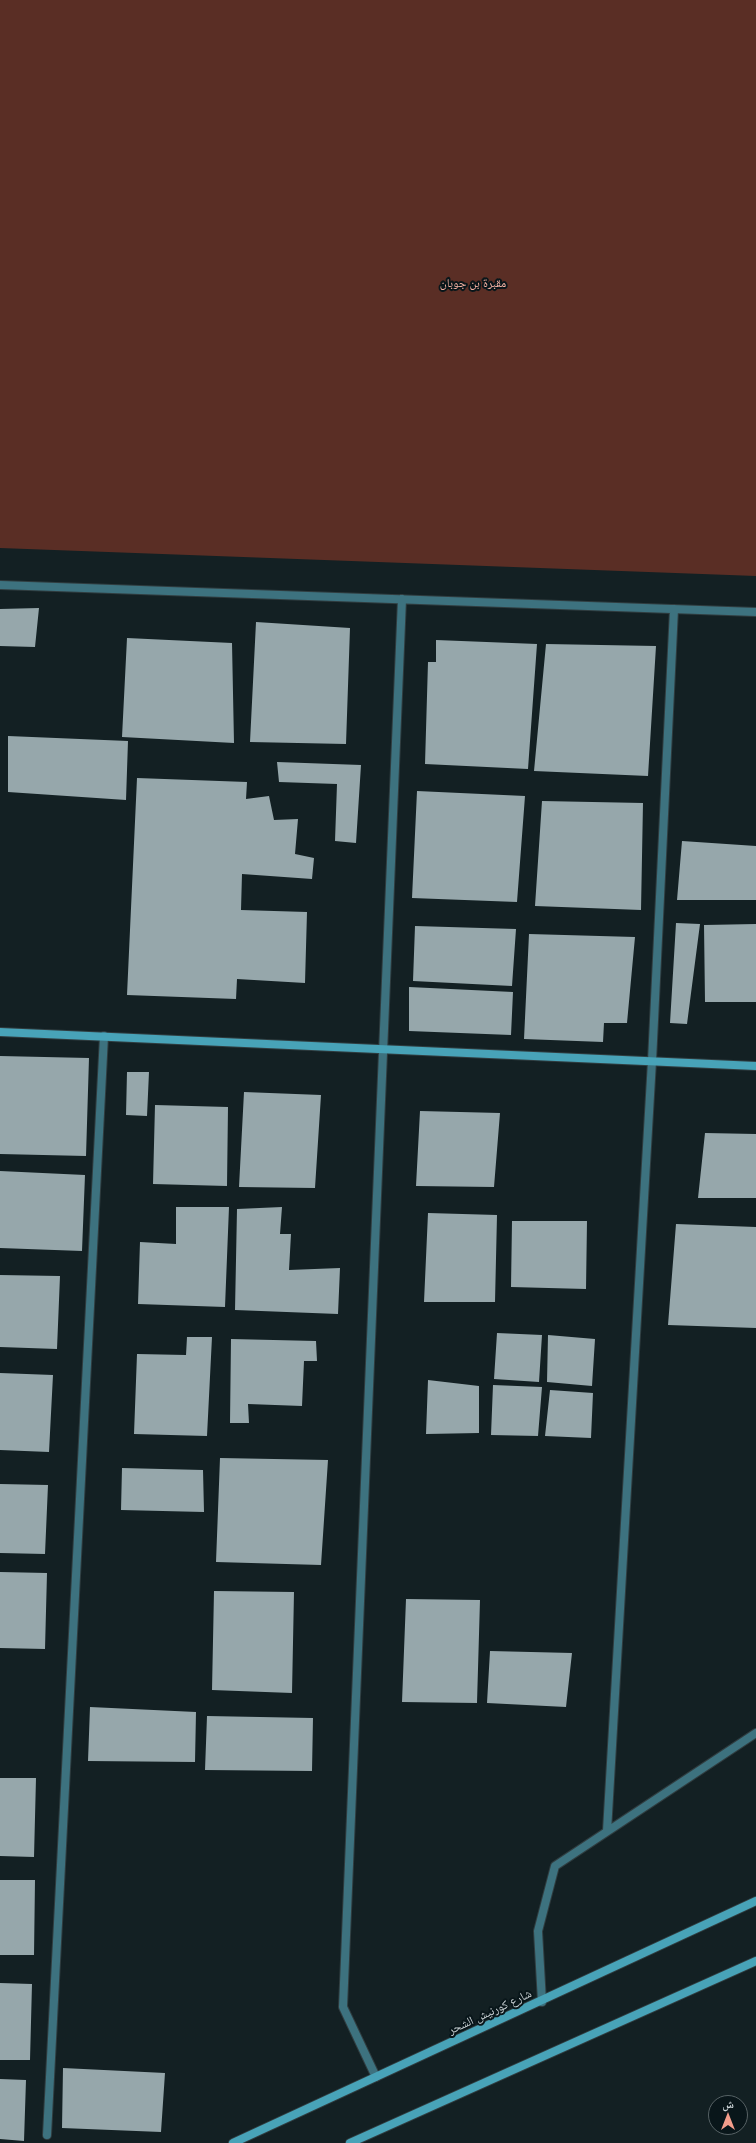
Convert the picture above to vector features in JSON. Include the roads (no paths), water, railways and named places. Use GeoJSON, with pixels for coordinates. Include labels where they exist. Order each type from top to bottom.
{"type":"FeatureCollection","features":[{"type":"Feature","properties":{"kind":"street"},"geometry":{"type":"LineString","coordinates":[[0,585],[756,612]]}},
{"type":"Feature","properties":{"kind":"street"},"geometry":{"type":"LineString","coordinates":[[376,2078],[343,2007],[402,599]]}},
{"type":"Feature","properties":{"kind":"street"},"geometry":{"type":"LineString","coordinates":[[607,1831],[652,1061],[674,609]]}},
{"type":"Feature","properties":{"kind":"street"},"geometry":{"type":"LineString","coordinates":[[0,1032],[756,1066]]}},
{"type":"Feature","properties":{"kind":"street"},"geometry":{"type":"LineString","coordinates":[[47,2135],[104,1036]]}},
{"type":"Feature","properties":{"kind":"street"},"geometry":{"type":"LineString","coordinates":[[542,2002],[538,1931],[555,1866],[756,1733]]}},
{"type":"Feature","properties":{"kind":"street","name":"شارع كورنيش الشحر"},"geometry":{"type":"LineString","coordinates":[[233,2143],[542,2002],[756,1901]]}},
{"type":"Feature","properties":{"kind":"street"},"geometry":{"type":"LineString","coordinates":[[350,2143],[756,1961]]}},
{"type":"Feature","properties":{"kind":"park label","name":"مقبرة بن جوبان"},"geometry":{"type":"Point","coordinates":[473,283]}}]}
